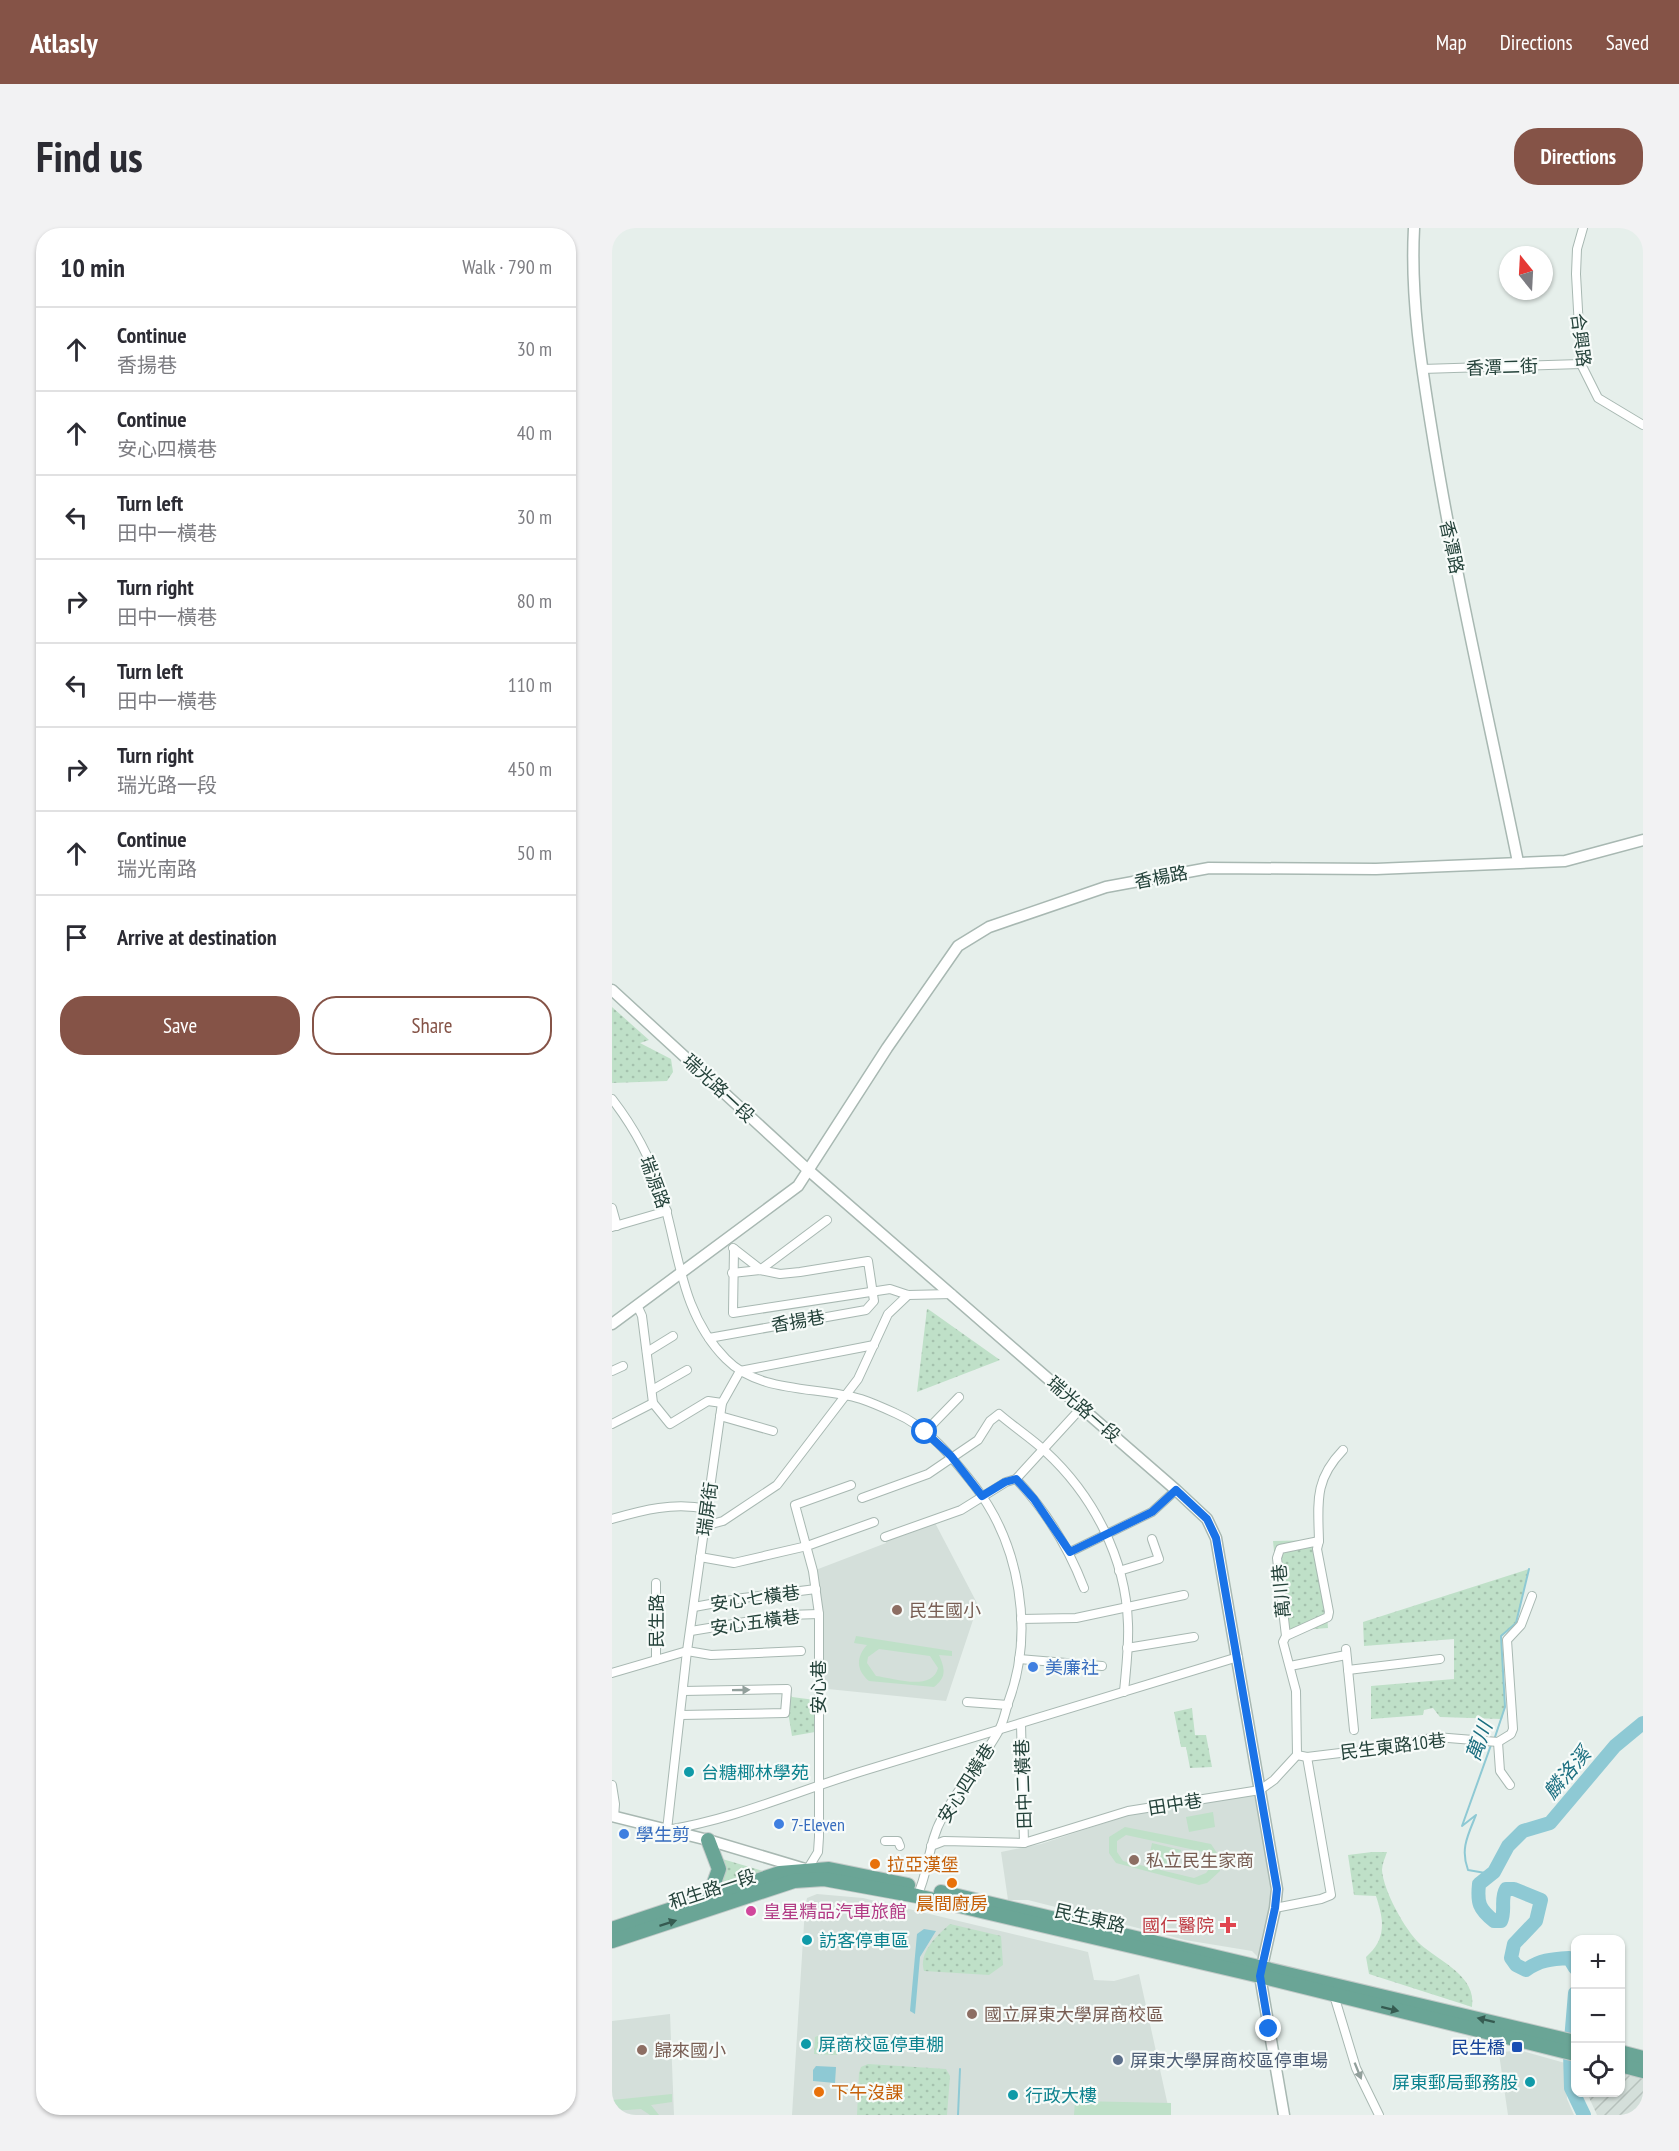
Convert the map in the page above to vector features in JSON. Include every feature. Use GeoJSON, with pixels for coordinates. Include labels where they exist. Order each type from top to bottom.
{"type":"FeatureCollection","features":[{"type":"Feature","properties":{"kind":"main road"},"geometry":{"type":"LineString","coordinates":[[708,1840],[719,1869],[709,1897]]}},
{"type":"Feature","properties":{"kind":"main road","name":"民生東路"},"geometry":{"type":"LineString","coordinates":[[807,1870],[829,1869],[1261,1971],[1542,2040],[1571,2052]]}},
{"type":"Feature","properties":{"kind":"main road","name":"和生路一段"},"geometry":{"type":"LineString","coordinates":[[612,1929],[780,1873],[807,1870]]}},
{"type":"Feature","properties":{"kind":"main road","name":"民生東路"},"geometry":{"type":"LineString","coordinates":[[824,1879],[919,1892]]}},
{"type":"Feature","properties":{"kind":"main road","name":"和生路一段"},"geometry":{"type":"LineString","coordinates":[[612,1941],[794,1881],[824,1879]]}},
{"type":"Feature","properties":{"kind":"main road"},"geometry":{"type":"LineString","coordinates":[[1542,2040],[1571,2042]]}},
{"type":"Feature","properties":{"kind":"main road"},"geometry":{"type":"LineString","coordinates":[[1625,2053],[1643,2058]]}},
{"type":"Feature","properties":{"kind":"main road"},"geometry":{"type":"LineString","coordinates":[[1625,2067],[1643,2071]]}},
{"type":"Feature","properties":{"kind":"street","name":"香潭路"},"geometry":{"type":"LineString","coordinates":[[1414,228],[1414,296],[1422,369],[1445,513],[1518,862]]}},
{"type":"Feature","properties":{"kind":"street","name":"合興路"},"geometry":{"type":"LineString","coordinates":[[1583,228],[1576,249],[1581,364],[1598,398],[1643,425]]}},
{"type":"Feature","properties":{"kind":"street","name":"香潭二街"},"geometry":{"type":"LineString","coordinates":[[1422,369],[1581,364]]}},
{"type":"Feature","properties":{"kind":"street","name":"香楊路"},"geometry":{"type":"LineString","coordinates":[[807,1169],[958,946],[989,927],[1106,887],[1209,868],[1376,869],[1565,861],[1643,840]]}},
{"type":"Feature","properties":{"kind":"street","name":"瑞光路一段"},"geometry":{"type":"LineString","coordinates":[[612,990],[807,1169],[1082,1407],[1176,1490],[1213,1527],[1238,1657],[1277,1889],[1261,1971]]}},
{"type":"Feature","properties":{"kind":"street","name":"瑞源路"},"geometry":{"type":"LineString","coordinates":[[612,1099],[631,1126],[651,1165],[667,1211],[680,1274]]}},
{"type":"Feature","properties":{"kind":"street"},"geometry":{"type":"LineString","coordinates":[[612,1324],[789,1194],[798,1186],[807,1169]]}},
{"type":"Feature","properties":{"kind":"street"},"geometry":{"type":"LineString","coordinates":[[612,1208],[615,1227],[667,1211]]}},
{"type":"Feature","properties":{"kind":"street"},"geometry":{"type":"LineString","coordinates":[[760,1270],[827,1220]]}},
{"type":"Feature","properties":{"kind":"street"},"geometry":{"type":"LineString","coordinates":[[728,1238],[734,1249],[760,1270]]}},
{"type":"Feature","properties":{"kind":"street"},"geometry":{"type":"LineString","coordinates":[[734,1249],[733,1313],[890,1289],[908,1295],[952,1294]]}},
{"type":"Feature","properties":{"kind":"street"},"geometry":{"type":"LineString","coordinates":[[732,1273],[760,1270],[780,1274],[868,1261],[872,1291]]}},
{"type":"Feature","properties":{"kind":"street"},"geometry":{"type":"LineString","coordinates":[[680,1274],[689,1300],[709,1338],[725,1359],[740,1371],[781,1386],[861,1399],[906,1418],[951,1456]]}},
{"type":"Feature","properties":{"kind":"street","name":"香揚巷"},"geometry":{"type":"LineString","coordinates":[[709,1338],[866,1310],[873,1301],[872,1291]]}},
{"type":"Feature","properties":{"kind":"street"},"geometry":{"type":"LineString","coordinates":[[705,1526],[723,1521],[777,1485],[846,1396],[870,1359],[888,1314],[908,1295]]}},
{"type":"Feature","properties":{"kind":"street"},"geometry":{"type":"LineString","coordinates":[[637,1305],[642,1316],[653,1403],[670,1424],[708,1401],[722,1403]]}},
{"type":"Feature","properties":{"kind":"street"},"geometry":{"type":"LineString","coordinates":[[647,1352],[673,1336]]}},
{"type":"Feature","properties":{"kind":"street","name":"香揚巷"},"geometry":{"type":"LineString","coordinates":[[740,1371],[874,1345]]}},
{"type":"Feature","properties":{"kind":"street"},"geometry":{"type":"LineString","coordinates":[[612,1371],[623,1366]]}},
{"type":"Feature","properties":{"kind":"street"},"geometry":{"type":"LineString","coordinates":[[652,1390],[687,1370]]}},
{"type":"Feature","properties":{"kind":"street","name":"瑞屏街"},"geometry":{"type":"LineString","coordinates":[[667,1830],[687,1651],[722,1403],[740,1371]]}},
{"type":"Feature","properties":{"kind":"street"},"geometry":{"type":"LineString","coordinates":[[925,1432],[959,1397]]}},
{"type":"Feature","properties":{"kind":"street"},"geometry":{"type":"LineString","coordinates":[[612,1424],[653,1403]]}},
{"type":"Feature","properties":{"kind":"street"},"geometry":{"type":"LineString","coordinates":[[885,1537],[961,1510],[1005,1482],[1016,1479],[1082,1407]]}},
{"type":"Feature","properties":{"kind":"street"},"geometry":{"type":"LineString","coordinates":[[862,1498],[928,1474],[951,1456],[978,1440],[990,1421],[999,1414],[1045,1450],[1084,1494],[1108,1535],[1119,1571],[1126,1608],[1127,1648],[1124,1692]]}},
{"type":"Feature","properties":{"kind":"street"},"geometry":{"type":"LineString","coordinates":[[720,1416],[774,1431]]}},
{"type":"Feature","properties":{"kind":"street","name":"萬川巷"},"geometry":{"type":"LineString","coordinates":[[1319,1541],[1280,1549],[1277,1558],[1284,1639],[1328,1617],[1317,1549],[1319,1541],[1317,1508],[1320,1486],[1328,1466],[1343,1450]]}},
{"type":"Feature","properties":{"kind":"street","name":"安心四橫巷"},"geometry":{"type":"LineString","coordinates":[[919,1892],[941,1819],[1000,1730],[1015,1688],[1019,1659],[1021,1619],[1019,1594],[1007,1542],[982,1496],[951,1456]]}},
{"type":"Feature","properties":{"kind":"street"},"geometry":{"type":"LineString","coordinates":[[1016,1479],[1034,1499],[1070,1552],[1084,1588]]}},
{"type":"Feature","properties":{"kind":"street","name":"安心巷"},"geometry":{"type":"LineString","coordinates":[[807,1870],[818,1852],[819,1614],[807,1546],[795,1505],[851,1485]]}},
{"type":"Feature","properties":{"kind":"street"},"geometry":{"type":"LineString","coordinates":[[1070,1552],[1152,1512],[1176,1490]]}},
{"type":"Feature","properties":{"kind":"street"},"geometry":{"type":"LineString","coordinates":[[612,1519],[666,1506],[689,1505],[707,1509]]}},
{"type":"Feature","properties":{"kind":"street"},"geometry":{"type":"LineString","coordinates":[[700,1557],[734,1563],[807,1546],[874,1522]]}},
{"type":"Feature","properties":{"kind":"street"},"geometry":{"type":"LineString","coordinates":[[1119,1571],[1159,1559],[1152,1539]]}},
{"type":"Feature","properties":{"kind":"street","name":"民生路"},"geometry":{"type":"LineString","coordinates":[[656,1582],[656,1660]]}},
{"type":"Feature","properties":{"kind":"street","name":"安心七橫巷"},"geometry":{"type":"LineString","coordinates":[[694,1607],[816,1589]]}},
{"type":"Feature","properties":{"kind":"street"},"geometry":{"type":"LineString","coordinates":[[1021,1619],[1076,1618],[1184,1595]]}},
{"type":"Feature","properties":{"kind":"street"},"geometry":{"type":"LineString","coordinates":[[1510,1785],[1500,1771],[1498,1742],[1510,1734],[1513,1729],[1507,1640],[1521,1625],[1532,1596]]}},
{"type":"Feature","properties":{"kind":"street","name":"安心五橫巷"},"geometry":{"type":"LineString","coordinates":[[691,1630],[787,1615],[819,1614]]}},
{"type":"Feature","properties":{"kind":"street"},"geometry":{"type":"LineString","coordinates":[[1127,1648],[1194,1637]]}},
{"type":"Feature","properties":{"kind":"street"},"geometry":{"type":"LineString","coordinates":[[1260,1790],[1274,1780],[1297,1755],[1296,1690],[1284,1639]]}},
{"type":"Feature","properties":{"kind":"street"},"geometry":{"type":"LineString","coordinates":[[612,1672],[687,1651],[711,1656],[801,1651]]}},
{"type":"Feature","properties":{"kind":"street"},"geometry":{"type":"LineString","coordinates":[[1290,1666],[1346,1652],[1354,1730]]}},
{"type":"Feature","properties":{"kind":"street"},"geometry":{"type":"LineString","coordinates":[[612,1785],[615,1804],[613,1817],[667,1830],[704,1824],[755,1810],[818,1786],[1238,1657]]}},
{"type":"Feature","properties":{"kind":"street"},"geometry":{"type":"LineString","coordinates":[[1019,1659],[1102,1666]]}},
{"type":"Feature","properties":{"kind":"street"},"geometry":{"type":"LineString","coordinates":[[1348,1670],[1440,1659]]}},
{"type":"Feature","properties":{"kind":"street"},"geometry":{"type":"LineString","coordinates":[[680,1715],[784,1713],[787,1689],[683,1691]]}},
{"type":"Feature","properties":{"kind":"street"},"geometry":{"type":"LineString","coordinates":[[967,1702],[1008,1706]]}},
{"type":"Feature","properties":{"kind":"street","name":"田中二橫巷"},"geometry":{"type":"LineString","coordinates":[[1021,1724],[1024,1844]]}},
{"type":"Feature","properties":{"kind":"street","name":"民生東路10巷"},"geometry":{"type":"LineString","coordinates":[[1297,1755],[1307,1757],[1373,1751],[1436,1737],[1498,1742]]}},
{"type":"Feature","properties":{"kind":"street"},"geometry":{"type":"LineString","coordinates":[[1275,1908],[1331,1895],[1307,1757]]}},
{"type":"Feature","properties":{"kind":"street","name":"田中巷"},"geometry":{"type":"LineString","coordinates":[[931,1846],[944,1841],[1024,1844],[1128,1811],[1260,1790]]}},
{"type":"Feature","properties":{"kind":"street","name":"民生東路"},"geometry":{"type":"LineString","coordinates":[[667,1830],[807,1870],[824,1879]]}},
{"type":"Feature","properties":{"kind":"street"},"geometry":{"type":"LineString","coordinates":[[885,1841],[898,1840],[900,1846]]}},
{"type":"Feature","properties":{"kind":"street"},"geometry":{"type":"LineString","coordinates":[[1261,1971],[1284,2115]]}},
{"type":"Feature","properties":{"kind":"street"},"geometry":{"type":"LineString","coordinates":[[1334,1989],[1356,2068],[1379,2115]]}},
{"type":"Feature","properties":{"kind":"shaded area","name":"民生國小"},"geometry":{"type":"Polygon","coordinates":[[[933,1519],[978,1605],[946,1701],[818,1688],[813,1571],[886,1543],[885,1537],[933,1519]]]}},
{"type":"Feature","properties":{"kind":"shaded area","name":"私立民生家商"},"geometry":{"type":"Polygon","coordinates":[[[1254,1795],[1270,1877],[1271,1903],[1259,1958],[1252,1951],[1185,1940],[1028,1900],[1008,1900],[1001,1852],[1041,1844],[1129,1815],[1254,1795]]]}},
{"type":"Feature","properties":{"kind":"shaded area","name":"國立屏東大學屏商校區"},"geometry":{"type":"Polygon","coordinates":[[[817,1894],[863,1898],[1088,1952],[1094,1980],[1114,1981],[1139,1974],[1170,2115],[792,2115],[805,1908],[807,1898],[817,1894]]]}},
{"type":"Feature","properties":{"kind":"shaded area","name":"歸來國小"},"geometry":{"type":"Polygon","coordinates":[[[670,2014],[674,2115],[612,2115],[612,2021],[670,2014]]]}},
{"type":"Feature","properties":{"kind":"shaded area"},"geometry":{"type":"Polygon","coordinates":[[[1498,2047],[1504,2052],[1519,2050],[1565,2063],[1567,2099],[1574,2115],[1508,2115],[1498,2047]]]}},
{"type":"Feature","properties":{"kind":"shaded area"},"geometry":{"type":"Polygon","coordinates":[[[1625,2073],[1643,2077],[1643,2115],[1597,2115],[1589,2097],[1625,2097],[1625,2073]]]}},
{"type":"Feature","properties":{"kind":"green space"},"geometry":{"type":"Polygon","coordinates":[[[612,1007],[649,1040],[640,1043],[671,1059],[673,1072],[667,1081],[612,1083],[612,1007]]]}},
{"type":"Feature","properties":{"kind":"green space"},"geometry":{"type":"Polygon","coordinates":[[[928,1309],[1000,1360],[917,1392],[928,1309]]]}},
{"type":"Feature","properties":{"kind":"green space"},"geometry":{"type":"Polygon","coordinates":[[[1321,1540],[1328,1628],[1282,1631],[1273,1541],[1321,1540]]]}},
{"type":"Feature","properties":{"kind":"green space"},"geometry":{"type":"Polygon","coordinates":[[[1529,1569],[1516,1623],[1501,1636],[1505,1707],[1502,1719],[1440,1717],[1433,1708],[1424,1710],[1423,1715],[1371,1719],[1371,1686],[1454,1679],[1454,1639],[1364,1646],[1363,1622],[1529,1569]]]}},
{"type":"Feature","properties":{"kind":"green space"},"geometry":{"type":"Polygon","coordinates":[[[856,1636],[952,1651],[952,1656],[939,1655],[944,1673],[934,1687],[869,1681],[859,1663],[861,1654],[867,1645],[854,1643],[856,1636]],[[879,1649],[868,1657],[867,1663],[876,1676],[920,1682],[928,1680],[938,1668],[930,1656],[879,1649]]]}},
{"type":"Feature","properties":{"kind":"green space"},"geometry":{"type":"Polygon","coordinates":[[[790,1693],[792,1697],[815,1700],[815,1732],[792,1736],[788,1712],[790,1693]]]}},
{"type":"Feature","properties":{"kind":"green space"},"geometry":{"type":"Polygon","coordinates":[[[1192,1708],[1195,1735],[1206,1735],[1212,1767],[1190,1768],[1186,1747],[1181,1747],[1174,1712],[1192,1708]]]}},
{"type":"Feature","properties":{"kind":"green space"},"geometry":{"type":"Polygon","coordinates":[[[1213,1812],[1215,1827],[1189,1832],[1186,1817],[1213,1812]]]}},
{"type":"Feature","properties":{"kind":"green space"},"geometry":{"type":"Polygon","coordinates":[[[1125,1827],[1211,1844],[1219,1856],[1220,1871],[1207,1883],[1199,1885],[1116,1863],[1109,1853],[1109,1837],[1125,1827]],[[1126,1835],[1117,1841],[1117,1852],[1123,1861],[1194,1878],[1206,1873],[1213,1864],[1210,1856],[1204,1852],[1126,1835]]]}},
{"type":"Feature","properties":{"kind":"green space"},"geometry":{"type":"Polygon","coordinates":[[[1152,1843],[1181,1850],[1177,1869],[1148,1862],[1152,1843]]]}},
{"type":"Feature","properties":{"kind":"green space"},"geometry":{"type":"Polygon","coordinates":[[[1387,1852],[1383,1863],[1383,1878],[1396,1909],[1414,1938],[1463,1978],[1469,1986],[1472,2007],[1369,1974],[1366,1957],[1381,1936],[1381,1913],[1376,1896],[1354,1895],[1348,1855],[1387,1852]]]}},
{"type":"Feature","properties":{"kind":"green space"},"geometry":{"type":"Polygon","coordinates":[[[719,1858],[763,1871],[722,1885],[723,1873],[719,1858]]]}},
{"type":"Feature","properties":{"kind":"green space"},"geometry":{"type":"Polygon","coordinates":[[[950,1924],[1001,1936],[1003,1965],[989,1975],[924,1971],[926,1951],[934,1939],[950,1924]]]}},
{"type":"Feature","properties":{"kind":"green space"},"geometry":{"type":"Polygon","coordinates":[[[837,2036],[837,2055],[814,2054],[815,2037],[837,2036]]]}},
{"type":"Feature","properties":{"kind":"green space"},"geometry":{"type":"Polygon","coordinates":[[[868,2064],[946,2069],[950,2076],[947,2115],[857,2115],[859,2073],[861,2067],[868,2064]]]}},
{"type":"Feature","properties":{"kind":"green space"},"geometry":{"type":"Polygon","coordinates":[[[672,2094],[672,2102],[651,2105],[659,2115],[650,2115],[641,2109],[612,2111],[612,2100],[672,2094]]]}},
{"type":"Feature","properties":{"kind":"green space"},"geometry":{"type":"Polygon","coordinates":[[[1075,2101],[1171,2103],[1171,2115],[1074,2115],[1075,2101]]]}},
{"type":"Feature","properties":{"kind":"water"},"geometry":{"type":"Polygon","coordinates":[[[924,1929],[936,1931],[920,1957],[915,2014],[910,2011],[917,1934],[924,1929]]]}},
{"type":"Feature","properties":{"kind":"water"},"geometry":{"type":"Polygon","coordinates":[[[816,2066],[836,2067],[835,2083],[813,2081],[813,2070],[816,2066]]]}},
{"type":"Feature","properties":{"kind":"waterway","name":"萬川"},"geometry":{"type":"LineString","coordinates":[[1494,1740],[1505,1707],[1501,1636],[1516,1623],[1529,1569]]}},
{"type":"Feature","properties":{"kind":"waterway","name":"麟洛溪"},"geometry":{"type":"LineString","coordinates":[[1571,1961],[1569,1958],[1546,1961],[1526,1970],[1516,1965],[1511,1958],[1514,1944],[1536,1921],[1541,1900],[1514,1889],[1506,1889],[1501,1921],[1494,1921],[1480,1905],[1479,1884],[1494,1872],[1508,1846],[1523,1831],[1550,1823],[1615,1746],[1643,1723]]}},
{"type":"Feature","properties":{"kind":"waterway","name":"萬川"},"geometry":{"type":"LineString","coordinates":[[1491,1745],[1462,1826],[1476,1815],[1466,1842],[1465,1855],[1468,1870],[1491,1874]]}},
{"type":"Feature","properties":{"kind":"waterway","name":"麟洛溪"},"geometry":{"type":"LineString","coordinates":[[1571,2040],[1571,2088],[1584,2115]]}},
{"type":"Feature","properties":{"kind":"waterway"},"geometry":{"type":"LineString","coordinates":[[958,2115],[960,2069]]}},
{"type":"Feature","properties":{"kind":"place","name":"民生國小"},"geometry":{"type":"Point","coordinates":[897,1610]}},
{"type":"Feature","properties":{"kind":"place","name":"美廉社"},"geometry":{"type":"Point","coordinates":[1033,1667]}},
{"type":"Feature","properties":{"kind":"place","name":"台糖椰林學苑"},"geometry":{"type":"Point","coordinates":[689,1772]}},
{"type":"Feature","properties":{"kind":"place","name":"7-Eleven"},"geometry":{"type":"Point","coordinates":[779,1824]}},
{"type":"Feature","properties":{"kind":"place","name":"學生剪"},"geometry":{"type":"Point","coordinates":[624,1834]}},
{"type":"Feature","properties":{"kind":"place","name":"私立民生家商"},"geometry":{"type":"Point","coordinates":[1134,1860]}},
{"type":"Feature","properties":{"kind":"place","name":"拉亞漢堡"},"geometry":{"type":"Point","coordinates":[875,1864]}},
{"type":"Feature","properties":{"kind":"place","name":"晨間廚房"},"geometry":{"type":"Point","coordinates":[952,1883]}},
{"type":"Feature","properties":{"kind":"place","name":"皇星精品汽車旅館"},"geometry":{"type":"Point","coordinates":[751,1911]}},
{"type":"Feature","properties":{"kind":"place","name":"國仁醫院"},"geometry":{"type":"Point","coordinates":[1228,1925]}},
{"type":"Feature","properties":{"kind":"place","name":"訪客停車區"},"geometry":{"type":"Point","coordinates":[807,1940]}},
{"type":"Feature","properties":{"kind":"place","name":"國立屏東大學屏商校區"},"geometry":{"type":"Point","coordinates":[972,2014]}},
{"type":"Feature","properties":{"kind":"place","name":"屏商校區停車棚"},"geometry":{"type":"Point","coordinates":[806,2044]}},
{"type":"Feature","properties":{"kind":"place","name":"民生橋"},"geometry":{"type":"Point","coordinates":[1517,2047]}},
{"type":"Feature","properties":{"kind":"place","name":"歸來國小"},"geometry":{"type":"Point","coordinates":[642,2050]}},
{"type":"Feature","properties":{"kind":"place","name":"屏東大學屏商校區停車場"},"geometry":{"type":"Point","coordinates":[1118,2060]}},
{"type":"Feature","properties":{"kind":"place","name":"屏東郵局郵務股"},"geometry":{"type":"Point","coordinates":[1530,2082]}},
{"type":"Feature","properties":{"kind":"place","name":"下午沒課"},"geometry":{"type":"Point","coordinates":[819,2092]}},
{"type":"Feature","properties":{"kind":"place","name":"行政大樓"},"geometry":{"type":"Point","coordinates":[1013,2095]}},
{"type":"Feature","properties":{"kind":"route"},"geometry":{"type":"LineString","coordinates":[[925,1432],[951,1456],[982,1496],[1005,1482],[1016,1479],[1034,1499],[1070,1552],[1152,1512],[1176,1490],[1213,1527],[1244,1689],[1277,1889],[1260,1976],[1269,2029]]}}]}
